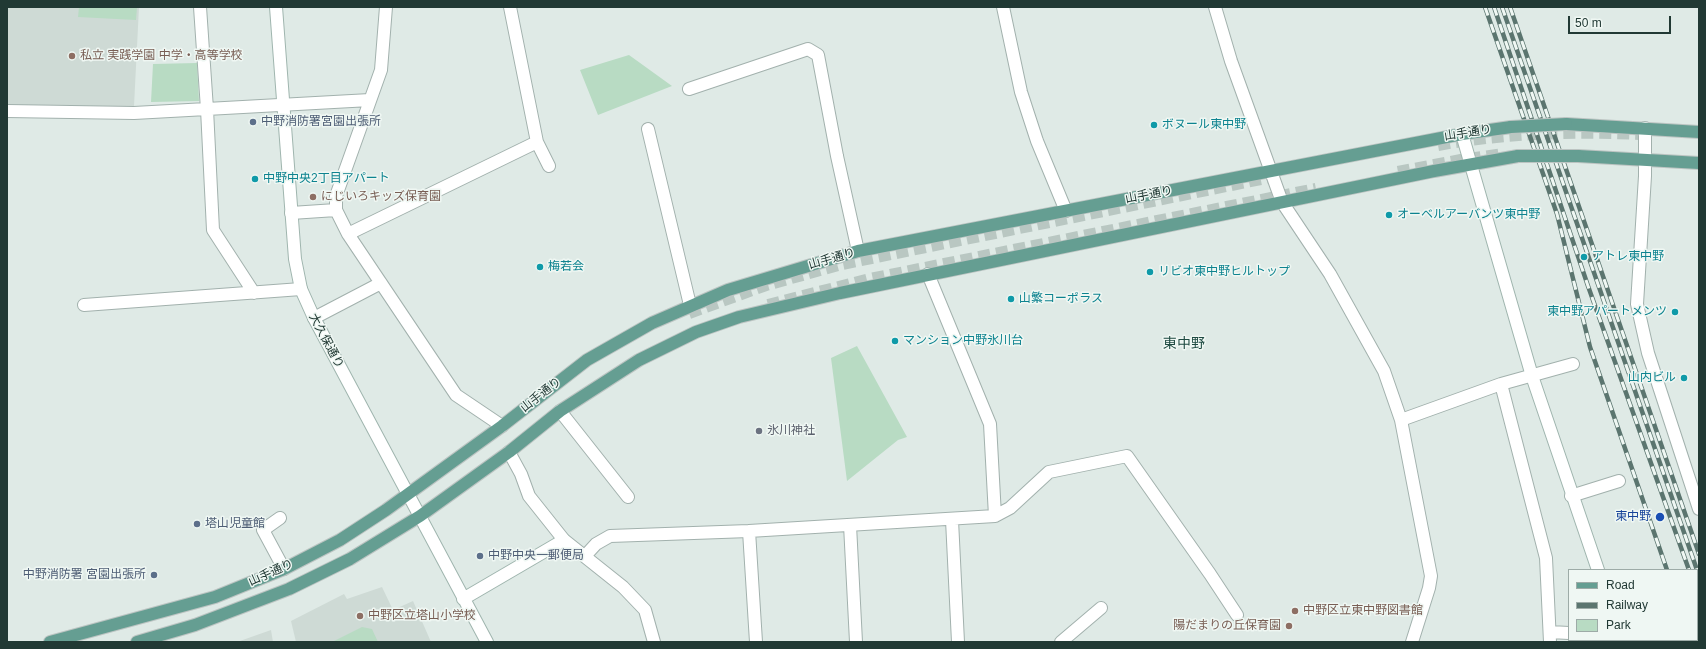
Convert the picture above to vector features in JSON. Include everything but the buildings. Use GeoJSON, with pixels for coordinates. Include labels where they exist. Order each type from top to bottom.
{"type":"FeatureCollection","features":[{"type":"Feature","properties":{"kind":"main road","name":"山手通り"},"geometry":{"type":"LineString","coordinates":[[50,642],[215,597],[284,569],[340,540],[502,426],[587,360],[652,323],[690,305],[728,290],[858,252],[1462,134],[1511,127],[1566,124],[1699,132]]}},
{"type":"Feature","properties":{"kind":"main road","name":"山手通り"},"geometry":{"type":"LineString","coordinates":[[137,642],[196,624],[289,589],[350,559],[420,516],[509,452],[560,411],[638,360],[696,332],[739,317],[928,274],[1471,164],[1518,156],[1578,156],[1699,163]]}},
{"type":"Feature","properties":{"kind":"street"},"geometry":{"type":"LineString","coordinates":[[200,7],[213,230],[254,293]]}},
{"type":"Feature","properties":{"kind":"street","name":"大久保通り"},"geometry":{"type":"LineString","coordinates":[[276,7],[291,213],[296,267],[301,289],[314,318],[486,642]]}},
{"type":"Feature","properties":{"kind":"street"},"geometry":{"type":"LineString","coordinates":[[386,7],[381,70],[336,196],[336,210],[348,234],[456,395],[502,426]]}},
{"type":"Feature","properties":{"kind":"street"},"geometry":{"type":"LineString","coordinates":[[510,7],[537,142],[549,166]]}},
{"type":"Feature","properties":{"kind":"street"},"geometry":{"type":"LineString","coordinates":[[1003,7],[1021,92],[1037,141],[1066,211]]}},
{"type":"Feature","properties":{"kind":"street"},"geometry":{"type":"LineString","coordinates":[[1215,7],[1231,61],[1282,202],[1330,274],[1384,371],[1400,420],[1431,576],[1429,588],[1412,642]]}},
{"type":"Feature","properties":{"kind":"street"},"geometry":{"type":"LineString","coordinates":[[689,89],[808,49],[818,55],[836,156],[858,252]]}},
{"type":"Feature","properties":{"kind":"street"},"geometry":{"type":"LineString","coordinates":[[7,111],[134,113],[370,100]]}},
{"type":"Feature","properties":{"kind":"street"},"geometry":{"type":"LineString","coordinates":[[1645,128],[1645,159],[1637,304],[1648,353],[1699,509]]}},
{"type":"Feature","properties":{"kind":"street"},"geometry":{"type":"LineString","coordinates":[[648,130],[690,305]]}},
{"type":"Feature","properties":{"kind":"street"},"geometry":{"type":"LineString","coordinates":[[1462,134],[1532,376],[1571,496],[1598,569]]}},
{"type":"Feature","properties":{"kind":"street"},"geometry":{"type":"LineString","coordinates":[[348,234],[537,142]]}},
{"type":"Feature","properties":{"kind":"street"},"geometry":{"type":"LineString","coordinates":[[291,213],[336,210]]}},
{"type":"Feature","properties":{"kind":"street"},"geometry":{"type":"LineString","coordinates":[[928,274],[990,424],[995,516]]}},
{"type":"Feature","properties":{"kind":"street"},"geometry":{"type":"LineString","coordinates":[[314,318],[381,283]]}},
{"type":"Feature","properties":{"kind":"street"},"geometry":{"type":"LineString","coordinates":[[84,305],[301,289]]}},
{"type":"Feature","properties":{"kind":"street"},"geometry":{"type":"LineString","coordinates":[[1400,420],[1501,384],[1573,364]]}},
{"type":"Feature","properties":{"kind":"street"},"geometry":{"type":"LineString","coordinates":[[1501,384],[1546,558],[1550,637],[1568,633]]}},
{"type":"Feature","properties":{"kind":"street"},"geometry":{"type":"LineString","coordinates":[[560,411],[628,497]]}},
{"type":"Feature","properties":{"kind":"street"},"geometry":{"type":"LineString","coordinates":[[509,452],[521,474],[529,496],[564,540],[623,587],[645,610],[654,642]]}},
{"type":"Feature","properties":{"kind":"street"},"geometry":{"type":"LineString","coordinates":[[585,556],[596,544],[610,536],[749,531],[952,520],[959,517],[995,516],[1010,508],[1049,472],[1127,456],[1237,615]]}},
{"type":"Feature","properties":{"kind":"street"},"geometry":{"type":"LineString","coordinates":[[1571,496],[1618,481]]}},
{"type":"Feature","properties":{"kind":"street"},"geometry":{"type":"LineString","coordinates":[[280,518],[263,530],[284,569]]}},
{"type":"Feature","properties":{"kind":"street"},"geometry":{"type":"LineString","coordinates":[[952,520],[958,642]]}},
{"type":"Feature","properties":{"kind":"street"},"geometry":{"type":"LineString","coordinates":[[850,525],[856,642]]}},
{"type":"Feature","properties":{"kind":"street"},"geometry":{"type":"LineString","coordinates":[[749,531],[756,642]]}},
{"type":"Feature","properties":{"kind":"street"},"geometry":{"type":"LineString","coordinates":[[463,599],[564,540]]}},
{"type":"Feature","properties":{"kind":"street"},"geometry":{"type":"LineString","coordinates":[[1061,642],[1101,608]]}},
{"type":"Feature","properties":{"kind":"shaded area","name":"私立 実践学園 中学・高等学校"},"geometry":{"type":"Polygon","coordinates":[[[7,7],[139,7],[134,106],[57,107],[7,105],[7,7]]]}},
{"type":"Feature","properties":{"kind":"shaded area","name":"中野区立塔山小学校"},"geometry":{"type":"Polygon","coordinates":[[[382,587],[393,610],[413,601],[431,642],[296,642],[291,621],[344,594],[347,599],[382,587]]]}},
{"type":"Feature","properties":{"kind":"shaded area"},"geometry":{"type":"Polygon","coordinates":[[[271,630],[273,642],[237,642],[271,630]]]}},
{"type":"Feature","properties":{"kind":"green space"},"geometry":{"type":"Polygon","coordinates":[[[79,7],[137,7],[136,20],[78,17],[79,7]]]}},
{"type":"Feature","properties":{"kind":"green space"},"geometry":{"type":"Polygon","coordinates":[[[629,55],[672,86],[598,115],[580,70],[629,55]]]}},
{"type":"Feature","properties":{"kind":"green space"},"geometry":{"type":"Polygon","coordinates":[[[197,63],[199,101],[151,102],[153,64],[197,63]]]}},
{"type":"Feature","properties":{"kind":"green space"},"geometry":{"type":"Polygon","coordinates":[[[857,346],[907,437],[898,440],[847,481],[831,358],[857,346]]]}},
{"type":"Feature","properties":{"kind":"green space"},"geometry":{"type":"Polygon","coordinates":[[[362,627],[372,629],[378,642],[332,642],[362,627]]]}},
{"type":"Feature","properties":{"kind":"tunnel"},"geometry":{"type":"LineString","coordinates":[[1438,145],[1513,135],[1563,133],[1639,134]]}},
{"type":"Feature","properties":{"kind":"tunnel"},"geometry":{"type":"LineString","coordinates":[[1398,172],[1461,160],[1504,154]]}},
{"type":"Feature","properties":{"kind":"tunnel"},"geometry":{"type":"LineString","coordinates":[[689,313],[766,285],[842,264],[1271,177]]}},
{"type":"Feature","properties":{"kind":"tunnel"},"geometry":{"type":"LineString","coordinates":[[768,305],[870,279],[1316,189]]}},
{"type":"Feature","properties":{"kind":"railway"},"geometry":{"type":"LineString","coordinates":[[1485,7],[1557,214],[1590,347],[1667,569]]}},
{"type":"Feature","properties":{"kind":"railway"},"geometry":{"type":"LineString","coordinates":[[1494,7],[1588,286],[1689,569]]}},
{"type":"Feature","properties":{"kind":"railway"},"geometry":{"type":"LineString","coordinates":[[1502,7],[1697,569]]}},
{"type":"Feature","properties":{"kind":"railway"},"geometry":{"type":"LineString","coordinates":[[1510,7],[1699,554]]}},
{"type":"Feature","properties":{"kind":"place","name":"私立 実践学園 中学・高等学校"},"geometry":{"type":"Point","coordinates":[72,56]}},
{"type":"Feature","properties":{"kind":"place","name":"中野消防署宮園出張所"},"geometry":{"type":"Point","coordinates":[253,122]}},
{"type":"Feature","properties":{"kind":"place","name":"ボヌール東中野"},"geometry":{"type":"Point","coordinates":[1154,125]}},
{"type":"Feature","properties":{"kind":"place","name":"中野中央2丁目アパート"},"geometry":{"type":"Point","coordinates":[255,179]}},
{"type":"Feature","properties":{"kind":"place","name":"にじいろキッズ保育園"},"geometry":{"type":"Point","coordinates":[313,197]}},
{"type":"Feature","properties":{"kind":"place","name":"オーベルアーバンツ東中野"},"geometry":{"type":"Point","coordinates":[1389,215]}},
{"type":"Feature","properties":{"kind":"place","name":"アトレ東中野"},"geometry":{"type":"Point","coordinates":[1584,257]}},
{"type":"Feature","properties":{"kind":"place","name":"梅若会"},"geometry":{"type":"Point","coordinates":[540,267]}},
{"type":"Feature","properties":{"kind":"place","name":"リビオ東中野ヒルトップ"},"geometry":{"type":"Point","coordinates":[1150,272]}},
{"type":"Feature","properties":{"kind":"place","name":"山繁コーポラス"},"geometry":{"type":"Point","coordinates":[1011,299]}},
{"type":"Feature","properties":{"kind":"place","name":"東中野アパートメンツ"},"geometry":{"type":"Point","coordinates":[1675,312]}},
{"type":"Feature","properties":{"kind":"place","name":"マンション中野氷川台"},"geometry":{"type":"Point","coordinates":[895,341]}},
{"type":"Feature","properties":{"kind":"place","name":"山内ビル"},"geometry":{"type":"Point","coordinates":[1684,378]}},
{"type":"Feature","properties":{"kind":"place","name":"氷川神社"},"geometry":{"type":"Point","coordinates":[759,431]}},
{"type":"Feature","properties":{"kind":"place","name":"東中野"},"geometry":{"type":"Point","coordinates":[1660,517]}},
{"type":"Feature","properties":{"kind":"place","name":"塔山児童館"},"geometry":{"type":"Point","coordinates":[197,524]}},
{"type":"Feature","properties":{"kind":"place","name":"中野中央一郵便局"},"geometry":{"type":"Point","coordinates":[480,556]}},
{"type":"Feature","properties":{"kind":"place","name":"中野消防署 宮園出張所"},"geometry":{"type":"Point","coordinates":[154,575]}},
{"type":"Feature","properties":{"kind":"place","name":"中野区立東中野図書館"},"geometry":{"type":"Point","coordinates":[1295,611]}},
{"type":"Feature","properties":{"kind":"place","name":"中野区立塔山小学校"},"geometry":{"type":"Point","coordinates":[360,616]}},
{"type":"Feature","properties":{"kind":"place","name":"陽だまりの丘保育園"},"geometry":{"type":"Point","coordinates":[1289,626]}},
{"type":"Feature","properties":{"kind":"district","name":"東中野"},"geometry":{"type":"Point","coordinates":[1184,344]}}]}
